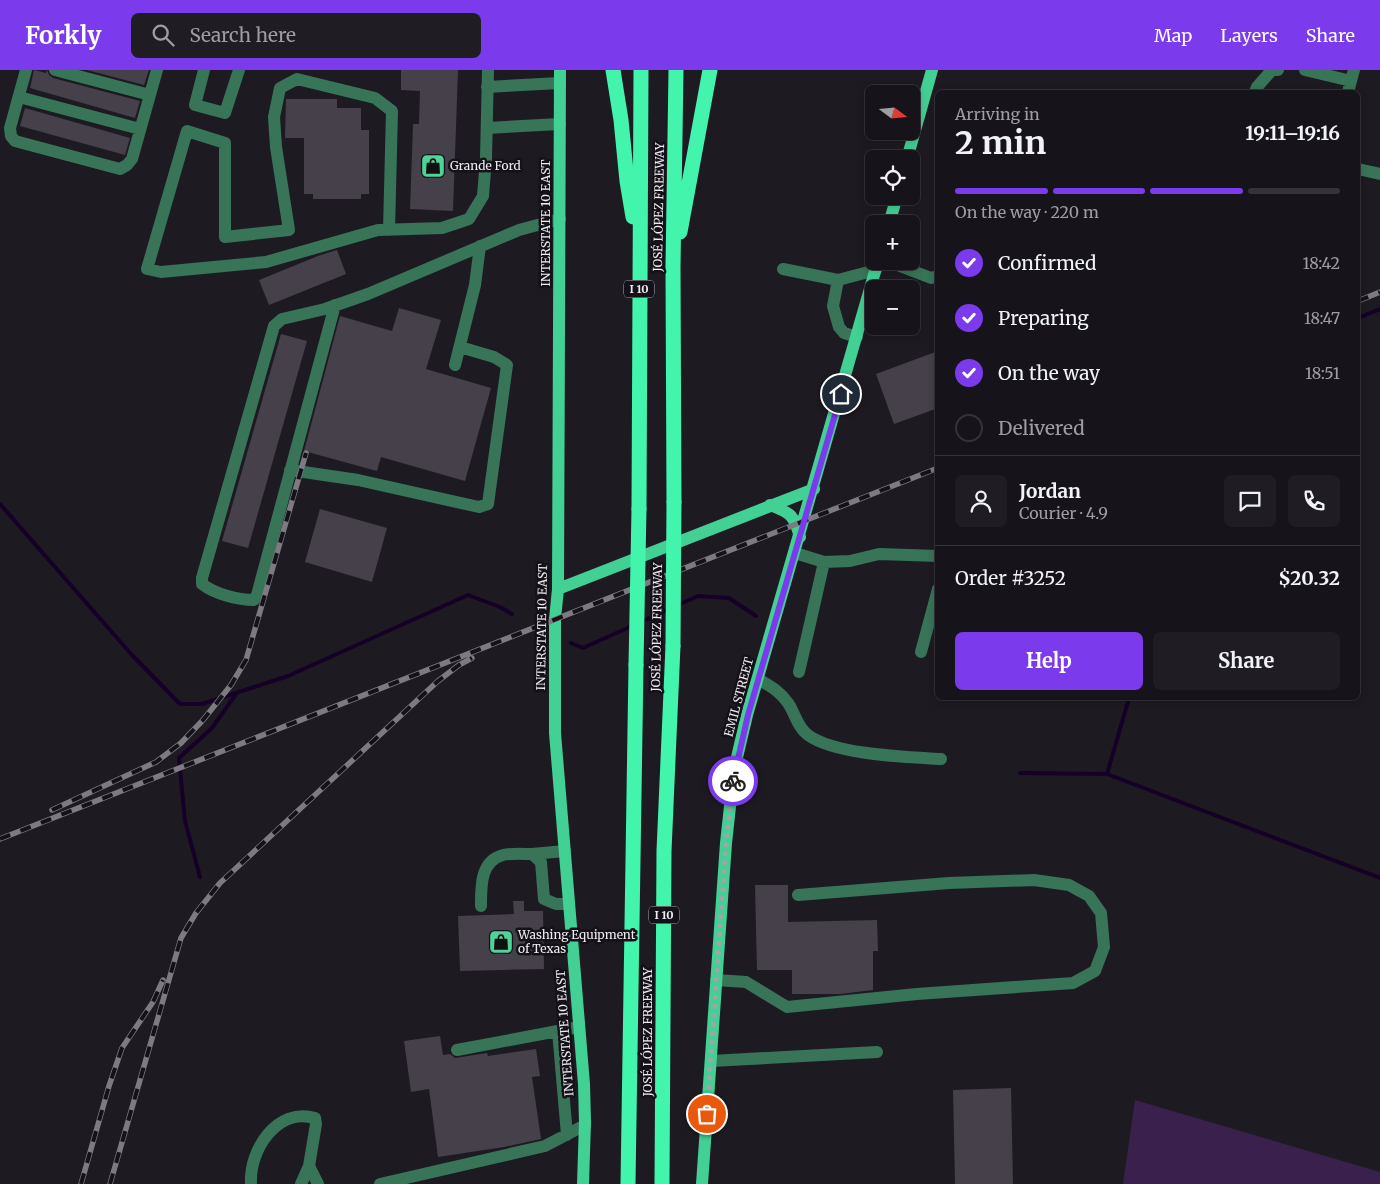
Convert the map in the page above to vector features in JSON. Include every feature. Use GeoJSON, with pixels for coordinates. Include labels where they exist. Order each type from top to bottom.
{"type":"FeatureCollection","features":[{"type":"Feature","properties":{"kind":"highway"},"geometry":{"type":"LineString","coordinates":[[613,70],[622,120],[627,181],[639,259]]}},
{"type":"Feature","properties":{"kind":"highway","name":"JOSÉ LÓPEZ FREEWAY"},"geometry":{"type":"LineString","coordinates":[[628,1184],[639,509],[641,70]]}},
{"type":"Feature","properties":{"kind":"highway","name":"JOSÉ LÓPEZ FREEWAY"},"geometry":{"type":"LineString","coordinates":[[662,1184],[664,851],[673,646],[673,267],[676,70]]}},
{"type":"Feature","properties":{"kind":"highway"},"geometry":{"type":"LineString","coordinates":[[673,267],[691,180],[710,70]]}},
{"type":"Feature","properties":{"kind":"main road","name":"INTERSTATE 10 EAST"},"geometry":{"type":"LineString","coordinates":[[560,70],[558,589],[554,705],[585,1125],[583,1184]]}},
{"type":"Feature","properties":{"kind":"main road"},"geometry":{"type":"LineString","coordinates":[[910,150],[932,70]]}},
{"type":"Feature","properties":{"kind":"main road","name":"EMIL STREET"},"geometry":{"type":"LineString","coordinates":[[702,1184],[730,798],[736,761],[876,270]]}},
{"type":"Feature","properties":{"kind":"main road"},"geometry":{"type":"LineString","coordinates":[[558,589],[814,489]]}},
{"type":"Feature","properties":{"kind":"main road"},"geometry":{"type":"LineString","coordinates":[[770,505],[785,510],[793,516],[800,537]]}},
{"type":"Feature","properties":{"kind":"street"},"geometry":{"type":"LineString","coordinates":[[26,70],[10,128],[11,136],[15,141],[120,169],[127,166],[132,159],[157,70]]}},
{"type":"Feature","properties":{"kind":"street"},"geometry":{"type":"LineString","coordinates":[[55,70],[150,95]]}},
{"type":"Feature","properties":{"kind":"street"},"geometry":{"type":"LineString","coordinates":[[204,70],[195,105],[225,113],[239,70]]}},
{"type":"Feature","properties":{"kind":"street"},"geometry":{"type":"LineString","coordinates":[[389,230],[392,111],[375,98],[296,79],[280,88],[274,117],[276,147],[289,230],[225,237],[226,143],[187,131],[147,269],[161,272],[266,262],[378,230],[389,230],[442,228],[469,219],[483,196],[488,70]]}},
{"type":"Feature","properties":{"kind":"street"},"geometry":{"type":"LineString","coordinates":[[1255,90],[1272,70],[1278,70]]}},
{"type":"Feature","properties":{"kind":"street"},"geometry":{"type":"LineString","coordinates":[[1305,70],[1351,81]]}},
{"type":"Feature","properties":{"kind":"street"},"geometry":{"type":"LineString","coordinates":[[487,87],[560,84]]}},
{"type":"Feature","properties":{"kind":"street"},"geometry":{"type":"LineString","coordinates":[[19,97],[140,129]]}},
{"type":"Feature","properties":{"kind":"street"},"geometry":{"type":"LineString","coordinates":[[487,128],[560,124]]}},
{"type":"Feature","properties":{"kind":"street"},"geometry":{"type":"LineString","coordinates":[[1360,169],[1380,174]]}},
{"type":"Feature","properties":{"kind":"street"},"geometry":{"type":"LineString","coordinates":[[335,306],[257,595],[254,600],[246,600],[208,588],[202,584],[202,578],[274,326],[282,319],[335,306],[368,294],[518,230],[560,219]]}},
{"type":"Feature","properties":{"kind":"street"},"geometry":{"type":"LineString","coordinates":[[455,365],[476,285],[480,246]]}},
{"type":"Feature","properties":{"kind":"street"},"geometry":{"type":"LineString","coordinates":[[783,269],[838,280],[866,270]]}},
{"type":"Feature","properties":{"kind":"street"},"geometry":{"type":"LineString","coordinates":[[910,270],[931,278],[935,277]]}},
{"type":"Feature","properties":{"kind":"street"},"geometry":{"type":"LineString","coordinates":[[838,280],[833,306],[839,327],[844,333],[857,337]]}},
{"type":"Feature","properties":{"kind":"street"},"geometry":{"type":"LineString","coordinates":[[290,470],[358,480],[479,507],[488,504],[507,365],[494,357],[460,347]]}},
{"type":"Feature","properties":{"kind":"street"},"geometry":{"type":"LineString","coordinates":[[795,553],[824,562],[850,561],[880,554],[935,556]]}},
{"type":"Feature","properties":{"kind":"street"},"geometry":{"type":"LineString","coordinates":[[799,672],[824,562]]}},
{"type":"Feature","properties":{"kind":"street"},"geometry":{"type":"LineString","coordinates":[[921,652],[935,600]]}},
{"type":"Feature","properties":{"kind":"street"},"geometry":{"type":"LineString","coordinates":[[758,679],[778,690],[789,704],[798,723],[808,735],[846,749],[896,757],[941,759]]}},
{"type":"Feature","properties":{"kind":"street"},"geometry":{"type":"LineString","coordinates":[[481,906],[481,879],[490,862],[502,856],[565,851]]}},
{"type":"Feature","properties":{"kind":"street"},"geometry":{"type":"LineString","coordinates":[[532,854],[541,862],[544,899],[556,904],[569,904]]}},
{"type":"Feature","properties":{"kind":"street"},"geometry":{"type":"LineString","coordinates":[[716,980],[746,982],[787,1007],[917,994],[1073,983],[1095,971],[1104,947],[1101,913],[1089,896],[1069,885],[1034,880],[949,883],[798,895]]}},
{"type":"Feature","properties":{"kind":"street"},"geometry":{"type":"LineString","coordinates":[[457,1050],[579,1027]]}},
{"type":"Feature","properties":{"kind":"street"},"geometry":{"type":"LineString","coordinates":[[558,1031],[567,1134]]}},
{"type":"Feature","properties":{"kind":"street"},"geometry":{"type":"LineString","coordinates":[[711,1061],[877,1052]]}},
{"type":"Feature","properties":{"kind":"street"},"geometry":{"type":"LineString","coordinates":[[251,1184],[252,1166],[258,1150],[269,1132],[289,1119],[301,1116],[315,1118],[316,1124],[309,1166],[300,1184]]}},
{"type":"Feature","properties":{"kind":"street"},"geometry":{"type":"LineString","coordinates":[[380,1184],[545,1146],[585,1125]]}},
{"type":"Feature","properties":{"kind":"street"},"geometry":{"type":"LineString","coordinates":[[309,1166],[318,1184]]}},
{"type":"Feature","properties":{"kind":"shaded area"},"geometry":{"type":"Polygon","coordinates":[[[1135,1100],[1380,1172],[1380,1184],[1123,1184],[1135,1100]]]}},
{"type":"Feature","properties":{"kind":"building"},"geometry":{"type":"Polygon","coordinates":[[[34,70],[46,73],[47,70],[53,78],[140,101],[135,118],[30,88],[34,70]]]}},
{"type":"Feature","properties":{"kind":"building"},"geometry":{"type":"Polygon","coordinates":[[[87,70],[149,70],[144,85],[87,70]]]}},
{"type":"Feature","properties":{"kind":"building","name":"Grande Ford"},"geometry":{"type":"Polygon","coordinates":[[[401,70],[458,70],[453,211],[410,209],[413,124],[419,124],[420,91],[401,90],[401,70]]]}},
{"type":"Feature","properties":{"kind":"building"},"geometry":{"type":"Polygon","coordinates":[[[286,99],[337,99],[337,108],[361,108],[361,130],[369,130],[369,194],[361,194],[361,199],[313,199],[313,194],[304,194],[304,138],[285,138],[286,99]]]}},
{"type":"Feature","properties":{"kind":"building"},"geometry":{"type":"Polygon","coordinates":[[[25,108],[130,138],[125,155],[20,126],[25,108]]]}},
{"type":"Feature","properties":{"kind":"building"},"geometry":{"type":"Polygon","coordinates":[[[337,250],[346,274],[269,305],[259,280],[337,250]]]}},
{"type":"Feature","properties":{"kind":"building"},"geometry":{"type":"Polygon","coordinates":[[[399,308],[441,320],[426,369],[491,388],[465,481],[381,457],[377,471],[304,451],[340,316],[392,331],[399,308]]]}},
{"type":"Feature","properties":{"kind":"building"},"geometry":{"type":"Polygon","coordinates":[[[281,334],[307,341],[248,548],[222,541],[281,334]]]}},
{"type":"Feature","properties":{"kind":"building"},"geometry":{"type":"Polygon","coordinates":[[[935,352],[935,409],[894,424],[876,374],[935,352]]]}},
{"type":"Feature","properties":{"kind":"building"},"geometry":{"type":"Polygon","coordinates":[[[320,509],[387,528],[372,582],[305,562],[320,509]]]}},
{"type":"Feature","properties":{"kind":"building"},"geometry":{"type":"Polygon","coordinates":[[[755,885],[788,885],[788,922],[877,920],[878,951],[873,951],[873,990],[840,994],[792,994],[792,970],[757,970],[755,885]]]}},
{"type":"Feature","properties":{"kind":"building","name":"Washing Equipment of Texas"},"geometry":{"type":"Polygon","coordinates":[[[513,901],[524,901],[524,911],[543,911],[544,969],[460,971],[458,916],[514,914],[513,901]]]}},
{"type":"Feature","properties":{"kind":"building"},"geometry":{"type":"Polygon","coordinates":[[[440,1036],[443,1055],[450,1054],[455,1058],[487,1053],[488,1056],[536,1049],[540,1076],[532,1077],[541,1139],[504,1147],[438,1157],[429,1089],[411,1092],[404,1041],[440,1036]]]}},
{"type":"Feature","properties":{"kind":"building"},"geometry":{"type":"Polygon","coordinates":[[[1011,1088],[1013,1184],[955,1184],[953,1090],[1011,1088]]]}},
{"type":"Feature","properties":{"kind":"waterway"},"geometry":{"type":"LineString","coordinates":[[1360,317],[1380,309]]}},
{"type":"Feature","properties":{"kind":"waterway"},"geometry":{"type":"LineString","coordinates":[[0,504],[131,654],[180,704],[202,704],[288,676],[468,595],[500,607],[512,614]]}},
{"type":"Feature","properties":{"kind":"waterway"},"geometry":{"type":"LineString","coordinates":[[678,605],[698,596],[729,598],[756,616]]}},
{"type":"Feature","properties":{"kind":"waterway"},"geometry":{"type":"LineString","coordinates":[[641,622],[669,609]]}},
{"type":"Feature","properties":{"kind":"waterway"},"geometry":{"type":"LineString","coordinates":[[571,643],[583,648],[632,626]]}},
{"type":"Feature","properties":{"kind":"waterway"},"geometry":{"type":"LineString","coordinates":[[200,877],[185,821],[179,758],[212,728],[236,694]]}},
{"type":"Feature","properties":{"kind":"waterway"},"geometry":{"type":"LineString","coordinates":[[1107,774],[1128,700]]}},
{"type":"Feature","properties":{"kind":"waterway"},"geometry":{"type":"LineString","coordinates":[[1020,773],[1107,774],[1380,878]]}},
{"type":"Feature","properties":{"kind":"railway"},"geometry":{"type":"LineString","coordinates":[[1360,300],[1380,292]]}},
{"type":"Feature","properties":{"kind":"railway"},"geometry":{"type":"LineString","coordinates":[[52,810],[156,762],[181,743],[203,720],[231,685],[246,660],[306,453]]}},
{"type":"Feature","properties":{"kind":"railway"},"geometry":{"type":"LineString","coordinates":[[0,839],[935,469]]}},
{"type":"Feature","properties":{"kind":"railway"},"geometry":{"type":"LineString","coordinates":[[110,1184],[181,938],[196,913],[220,883],[438,681],[472,658]]}},
{"type":"Feature","properties":{"kind":"railway"},"geometry":{"type":"LineString","coordinates":[[81,1184],[122,1048],[153,1002],[163,980]]}},
{"type":"Feature","properties":{"kind":"way so far"},"geometry":{"type":"LineString","coordinates":[[707,1114],[726,843],[733,781]]}},
{"type":"Feature","properties":{"kind":"place","name":"Grande Ford"},"geometry":{"type":"Point","coordinates":[433,166]}},
{"type":"Feature","properties":{"kind":"place","name":"Washing Equipment of Texas"},"geometry":{"type":"Point","coordinates":[501,942]}},
{"type":"Feature","properties":{"kind":"route"},"geometry":{"type":"LineString","coordinates":[[733,781],[748,715],[841,394]]}}]}
